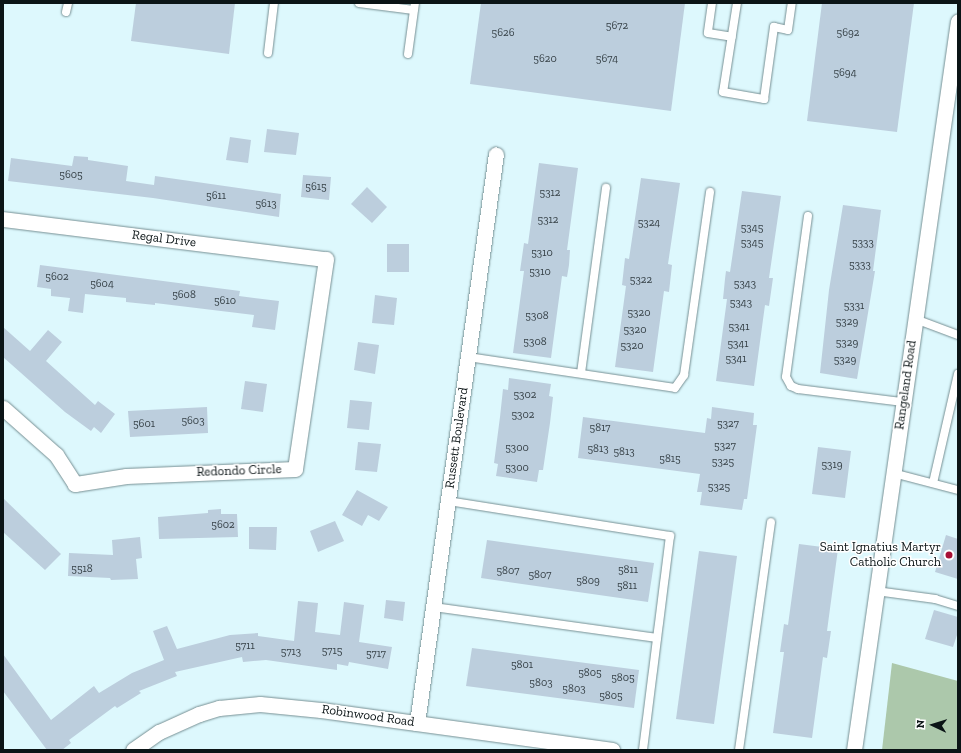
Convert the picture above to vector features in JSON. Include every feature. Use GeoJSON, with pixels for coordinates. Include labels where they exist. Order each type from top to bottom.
{"type":"FeatureCollection","features":[{"type":"Feature","properties":{"kind":"street","name":"Rangeland Road"},"geometry":{"type":"LineString","coordinates":[[854,750],[958,21]]}},
{"type":"Feature","properties":{"kind":"street","name":"Russett Boulevard"},"geometry":{"type":"LineString","coordinates":[[418,723],[496,154]]}},
{"type":"Feature","properties":{"kind":"street","name":"Regal Drive"},"geometry":{"type":"LineString","coordinates":[[3,219],[326,259]]}},
{"type":"Feature","properties":{"kind":"street","name":"Redondo Circle"},"geometry":{"type":"LineString","coordinates":[[3,408],[56,455],[74,484],[126,476],[295,469],[326,259]]}},
{"type":"Feature","properties":{"kind":"street","name":"Robinwood Road"},"geometry":{"type":"LineString","coordinates":[[133,750],[180,721],[199,714],[239,705],[260,704],[321,710],[608,750]]}},
{"type":"Feature","properties":{"kind":"lane"},"geometry":{"type":"LineString","coordinates":[[268,53],[274,3]]}},
{"type":"Feature","properties":{"kind":"lane"},"geometry":{"type":"LineString","coordinates":[[359,3],[415,6],[408,54]]}},
{"type":"Feature","properties":{"kind":"lane"},"geometry":{"type":"LineString","coordinates":[[712,3],[708,33],[732,37]]}},
{"type":"Feature","properties":{"kind":"lane"},"geometry":{"type":"LineString","coordinates":[[737,3],[723,92],[764,99],[774,27],[788,30],[792,3]]}},
{"type":"Feature","properties":{"kind":"lane"},"geometry":{"type":"LineString","coordinates":[[581,373],[606,188]]}},
{"type":"Feature","properties":{"kind":"lane"},"geometry":{"type":"LineString","coordinates":[[468,357],[675,388],[684,375],[710,192]]}},
{"type":"Feature","properties":{"kind":"lane"},"geometry":{"type":"LineString","coordinates":[[808,216],[786,377],[790,386],[798,389],[903,402]]}},
{"type":"Feature","properties":{"kind":"lane"},"geometry":{"type":"LineString","coordinates":[[915,319],[958,335]]}},
{"type":"Feature","properties":{"kind":"lane"},"geometry":{"type":"LineString","coordinates":[[932,483],[958,374]]}},
{"type":"Feature","properties":{"kind":"lane"},"geometry":{"type":"LineString","coordinates":[[893,473],[958,490]]}},
{"type":"Feature","properties":{"kind":"lane"},"geometry":{"type":"LineString","coordinates":[[448,501],[670,536],[643,750]]}},
{"type":"Feature","properties":{"kind":"lane"},"geometry":{"type":"LineString","coordinates":[[738,750],[771,522]]}},
{"type":"Feature","properties":{"kind":"lane"},"geometry":{"type":"LineString","coordinates":[[876,591],[935,599],[958,606]]}},
{"type":"Feature","properties":{"kind":"lane"},"geometry":{"type":"LineString","coordinates":[[434,607],[657,638]]}},
{"type":"Feature","properties":{"kind":"green space"},"geometry":{"type":"Polygon","coordinates":[[[892,663],[958,681],[958,750],[882,750],[892,663]]]}},
{"type":"Feature","properties":{"kind":"building"},"geometry":{"type":"Polygon","coordinates":[[[136,3],[235,3],[229,54],[131,41],[136,3]]]}},
{"type":"Feature","properties":{"kind":"building"},"geometry":{"type":"Polygon","coordinates":[[[481,3],[685,3],[671,111],[470,84],[481,3]]]}},
{"type":"Feature","properties":{"kind":"building"},"geometry":{"type":"Polygon","coordinates":[[[822,3],[914,3],[897,132],[807,121],[822,3]]]}},
{"type":"Feature","properties":{"kind":"building"},"geometry":{"type":"Polygon","coordinates":[[[267,129],[299,133],[296,155],[264,152],[267,129]]]}},
{"type":"Feature","properties":{"kind":"building"},"geometry":{"type":"Polygon","coordinates":[[[230,137],[251,140],[248,163],[226,160],[230,137]]]}},
{"type":"Feature","properties":{"kind":"building"},"geometry":{"type":"Polygon","coordinates":[[[74,156],[88,157],[88,160],[128,166],[126,181],[154,185],[155,176],[281,194],[279,217],[153,198],[8,181],[11,158],[72,166],[74,156]]]}},
{"type":"Feature","properties":{"kind":"building"},"geometry":{"type":"Polygon","coordinates":[[[539,163],[578,168],[567,250],[570,250],[569,265],[567,277],[562,276],[551,358],[513,353],[524,271],[520,271],[524,243],[528,244],[539,163]]]}},
{"type":"Feature","properties":{"kind":"building"},"geometry":{"type":"Polygon","coordinates":[[[303,175],[331,177],[329,200],[301,197],[303,175]]]}},
{"type":"Feature","properties":{"kind":"building"},"geometry":{"type":"Polygon","coordinates":[[[641,178],[680,183],[668,264],[672,265],[669,292],[664,291],[653,372],[615,367],[626,286],[622,285],[625,258],[629,259],[641,178]]]}},
{"type":"Feature","properties":{"kind":"building"},"geometry":{"type":"Polygon","coordinates":[[[367,187],[387,207],[372,223],[351,204],[367,187]]]}},
{"type":"Feature","properties":{"kind":"building"},"geometry":{"type":"Polygon","coordinates":[[[742,191],[781,196],[769,278],[773,278],[769,306],[765,305],[754,386],[716,381],[727,299],[723,299],[726,271],[730,272],[742,191]]]}},
{"type":"Feature","properties":{"kind":"building"},"geometry":{"type":"Polygon","coordinates":[[[843,205],[881,210],[873,271],[875,271],[857,379],[820,373],[829,290],[843,205]]]}},
{"type":"Feature","properties":{"kind":"building"},"geometry":{"type":"Polygon","coordinates":[[[387,244],[409,244],[409,272],[387,272],[387,244]]]}},
{"type":"Feature","properties":{"kind":"building"},"geometry":{"type":"Polygon","coordinates":[[[40,265],[240,291],[239,296],[279,301],[275,330],[252,327],[254,315],[155,303],[155,305],[126,302],[126,298],[85,294],[83,313],[68,311],[70,298],[51,296],[51,289],[37,287],[40,265]]]}},
{"type":"Feature","properties":{"kind":"building"},"geometry":{"type":"Polygon","coordinates":[[[375,295],[397,298],[394,325],[372,323],[375,295]]]}},
{"type":"Feature","properties":{"kind":"building"},"geometry":{"type":"Polygon","coordinates":[[[3,327],[30,351],[48,330],[62,342],[46,361],[95,405],[98,401],[115,414],[101,433],[94,427],[91,431],[65,412],[3,357],[3,327]]]}},
{"type":"Feature","properties":{"kind":"building"},"geometry":{"type":"Polygon","coordinates":[[[358,342],[379,345],[375,374],[354,370],[358,342]]]}},
{"type":"Feature","properties":{"kind":"building"},"geometry":{"type":"Polygon","coordinates":[[[509,378],[551,384],[549,396],[553,397],[550,423],[543,470],[539,470],[537,482],[496,476],[498,464],[494,463],[503,389],[508,390],[509,378]]]}},
{"type":"Feature","properties":{"kind":"building"},"geometry":{"type":"Polygon","coordinates":[[[245,381],[267,384],[263,412],[241,409],[245,381]]]}},
{"type":"Feature","properties":{"kind":"building"},"geometry":{"type":"Polygon","coordinates":[[[350,400],[372,402],[369,430],[347,428],[350,400]]]}},
{"type":"Feature","properties":{"kind":"building"},"geometry":{"type":"Polygon","coordinates":[[[207,407],[208,433],[130,437],[128,411],[207,407]]]}},
{"type":"Feature","properties":{"kind":"building"},"geometry":{"type":"Polygon","coordinates":[[[712,407],[754,413],[753,425],[757,425],[747,499],[744,499],[742,510],[700,505],[702,492],[697,492],[700,474],[578,458],[583,417],[705,433],[707,418],[711,419],[712,407]]]}},
{"type":"Feature","properties":{"kind":"building"},"geometry":{"type":"Polygon","coordinates":[[[358,442],[381,444],[377,472],[355,470],[358,442]]]}},
{"type":"Feature","properties":{"kind":"building"},"geometry":{"type":"Polygon","coordinates":[[[818,447],[851,451],[845,498],[812,494],[818,447]]]}},
{"type":"Feature","properties":{"kind":"building"},"geometry":{"type":"Polygon","coordinates":[[[357,490],[388,507],[379,521],[368,515],[362,526],[342,515],[357,490]]]}},
{"type":"Feature","properties":{"kind":"building"},"geometry":{"type":"Polygon","coordinates":[[[3,498],[61,554],[45,570],[3,532],[3,498]]]}},
{"type":"Feature","properties":{"kind":"building"},"geometry":{"type":"Polygon","coordinates":[[[221,509],[221,514],[237,514],[238,537],[159,539],[158,517],[208,513],[208,510],[221,509]]]}},
{"type":"Feature","properties":{"kind":"building"},"geometry":{"type":"Polygon","coordinates":[[[335,521],[344,541],[318,552],[310,531],[335,521]]]}},
{"type":"Feature","properties":{"kind":"building"},"geometry":{"type":"Polygon","coordinates":[[[249,527],[277,527],[276,550],[249,549],[249,527]]]}},
{"type":"Feature","properties":{"kind":"building","name":"Saint Ignatius Martyr Catholic Church"},"geometry":{"type":"Polygon","coordinates":[[[946,535],[958,539],[958,579],[935,572],[946,535]]]}},
{"type":"Feature","properties":{"kind":"building"},"geometry":{"type":"Polygon","coordinates":[[[140,537],[142,558],[136,559],[138,579],[111,580],[110,578],[68,576],[69,553],[113,555],[112,540],[140,537]]]}},
{"type":"Feature","properties":{"kind":"building"},"geometry":{"type":"Polygon","coordinates":[[[487,540],[654,563],[648,602],[481,578],[487,540]]]}},
{"type":"Feature","properties":{"kind":"building"},"geometry":{"type":"Polygon","coordinates":[[[799,544],[838,549],[827,631],[831,631],[827,658],[823,657],[812,738],[773,733],[784,652],[780,652],[784,624],[788,625],[799,544]]]}},
{"type":"Feature","properties":{"kind":"building"},"geometry":{"type":"Polygon","coordinates":[[[699,551],[737,556],[714,724],[676,719],[699,551]]]}},
{"type":"Feature","properties":{"kind":"building"},"geometry":{"type":"Polygon","coordinates":[[[386,600],[405,602],[403,621],[384,618],[386,600]]]}},
{"type":"Feature","properties":{"kind":"building"},"geometry":{"type":"Polygon","coordinates":[[[298,601],[318,603],[315,632],[340,635],[344,602],[364,605],[359,642],[392,647],[388,669],[349,662],[348,666],[337,664],[337,670],[266,660],[243,662],[242,657],[175,672],[177,676],[139,691],[141,693],[117,708],[115,706],[69,740],[71,743],[62,750],[47,750],[3,691],[3,654],[51,720],[94,686],[99,693],[132,673],[164,660],[153,631],[167,626],[177,649],[230,635],[258,633],[258,636],[294,641],[298,601]]]}},
{"type":"Feature","properties":{"kind":"building"},"geometry":{"type":"Polygon","coordinates":[[[934,610],[958,617],[958,632],[953,647],[925,639],[934,610]]]}},
{"type":"Feature","properties":{"kind":"building"},"geometry":{"type":"Polygon","coordinates":[[[472,648],[639,670],[634,708],[466,686],[472,648]]]}},
{"type":"Feature","properties":{"kind":"place","name":"Saint Ignatius Martyr Catholic Church"},"geometry":{"type":"Point","coordinates":[949,555]}}]}
